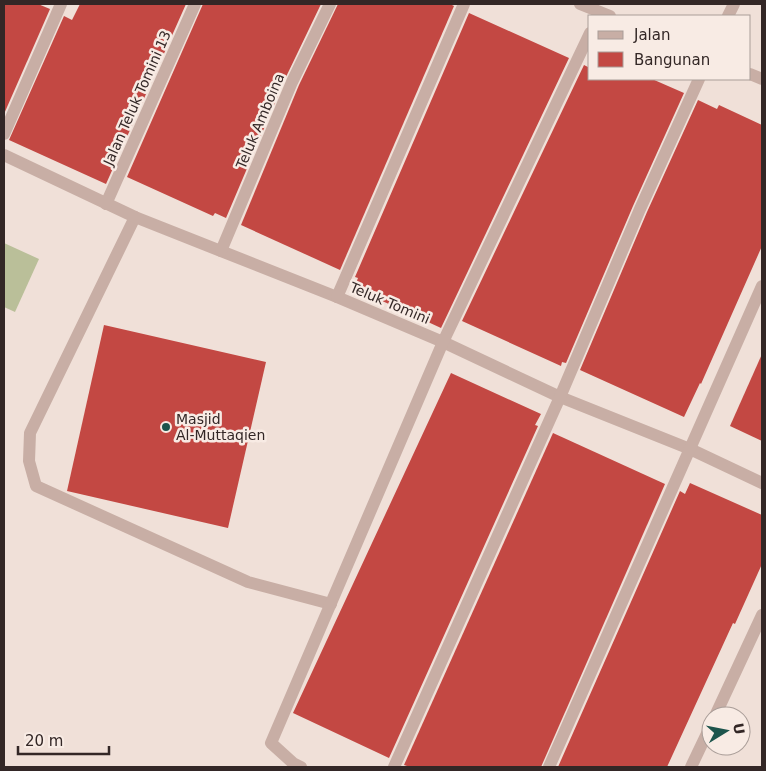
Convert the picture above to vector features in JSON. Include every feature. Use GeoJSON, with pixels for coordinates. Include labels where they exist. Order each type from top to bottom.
{"type":"FeatureCollection","features":[{"type":"Feature","properties":{"kind":"street"},"geometry":{"type":"LineString","coordinates":[[4,134],[61,4]]}},
{"type":"Feature","properties":{"kind":"street","name":"Jalan Teluk Tomini 13"},"geometry":{"type":"LineString","coordinates":[[106,204],[195,4]]}},
{"type":"Feature","properties":{"kind":"street","name":"Teluk Amboina"},"geometry":{"type":"LineString","coordinates":[[221,251],[292,82],[330,4]]}},
{"type":"Feature","properties":{"kind":"street"},"geometry":{"type":"LineString","coordinates":[[337,297],[464,4]]}},
{"type":"Feature","properties":{"kind":"street"},"geometry":{"type":"LineString","coordinates":[[580,4],[602,15]]}},
{"type":"Feature","properties":{"kind":"street"},"geometry":{"type":"LineString","coordinates":[[302,767],[293,763],[271,743],[443,342],[588,37]]}},
{"type":"Feature","properties":{"kind":"street"},"geometry":{"type":"LineString","coordinates":[[394,767],[560,398],[640,209],[699,80]]}},
{"type":"Feature","properties":{"kind":"street","name":"Teluk Tomini"},"geometry":{"type":"LineString","coordinates":[[4,155],[135,217],[337,297],[443,342],[560,398],[690,450],[762,483]]}},
{"type":"Feature","properties":{"kind":"street"},"geometry":{"type":"LineString","coordinates":[[135,217],[30,433],[29,461],[36,486],[248,582],[331,604]]}},
{"type":"Feature","properties":{"kind":"street"},"geometry":{"type":"LineString","coordinates":[[549,767],[762,286]]}},
{"type":"Feature","properties":{"kind":"street"},"geometry":{"type":"LineString","coordinates":[[720,706],[762,615]]}},
{"type":"Feature","properties":{"kind":"street"},"geometry":{"type":"LineString","coordinates":[[691,767],[701,746]]}},
{"type":"Feature","properties":{"kind":"green space"},"geometry":{"type":"Polygon","coordinates":[[[4,243],[39,259],[15,312],[4,307],[4,243]]]}},
{"type":"Feature","properties":{"kind":"building"},"geometry":{"type":"Polygon","coordinates":[[[4,4],[38,4],[50,9],[4,114],[4,4]]]}},
{"type":"Feature","properties":{"kind":"building"},"geometry":{"type":"Polygon","coordinates":[[[80,4],[186,4],[106,184],[9,140],[64,16],[72,20],[80,4]]]}},
{"type":"Feature","properties":{"kind":"building"},"geometry":{"type":"Polygon","coordinates":[[[203,4],[321,4],[285,79],[226,218],[215,213],[213,216],[127,177],[203,4]]]}},
{"type":"Feature","properties":{"kind":"building"},"geometry":{"type":"Polygon","coordinates":[[[338,4],[450,4],[454,6],[340,270],[241,225],[299,85],[338,4]]]}},
{"type":"Feature","properties":{"kind":"building"},"geometry":{"type":"Polygon","coordinates":[[[469,13],[569,58],[441,328],[354,288],[358,278],[355,277],[469,13]]]}},
{"type":"Feature","properties":{"kind":"building"},"geometry":{"type":"Polygon","coordinates":[[[584,65],[588,67],[588,80],[654,80],[684,93],[566,363],[562,362],[561,366],[462,321],[584,65]]]}},
{"type":"Feature","properties":{"kind":"building"},"geometry":{"type":"Polygon","coordinates":[[[698,100],[717,109],[719,105],[762,125],[762,246],[701,384],[684,417],[580,370],[647,212],[698,100]]]}},
{"type":"Feature","properties":{"kind":"building","name":"Masjid Al-Muttaqien"},"geometry":{"type":"Polygon","coordinates":[[[104,325],[266,362],[228,528],[67,491],[104,325]]]}},
{"type":"Feature","properties":{"kind":"building"},"geometry":{"type":"Polygon","coordinates":[[[762,354],[762,441],[730,426],[762,354]]]}},
{"type":"Feature","properties":{"kind":"building"},"geometry":{"type":"Polygon","coordinates":[[[451,373],[541,414],[535,425],[538,426],[389,758],[293,713],[451,373]]]}},
{"type":"Feature","properties":{"kind":"building"},"geometry":{"type":"Polygon","coordinates":[[[553,433],[665,484],[541,767],[410,767],[404,765],[553,433]]]}},
{"type":"Feature","properties":{"kind":"building"},"geometry":{"type":"Polygon","coordinates":[[[690,483],[762,515],[762,564],[735,624],[733,623],[667,767],[558,767],[680,491],[685,494],[690,483]]]}},
{"type":"Feature","properties":{"kind":"place","name":"Masjid Al-Muttaqien"},"geometry":{"type":"Point","coordinates":[166,427]}}]}
